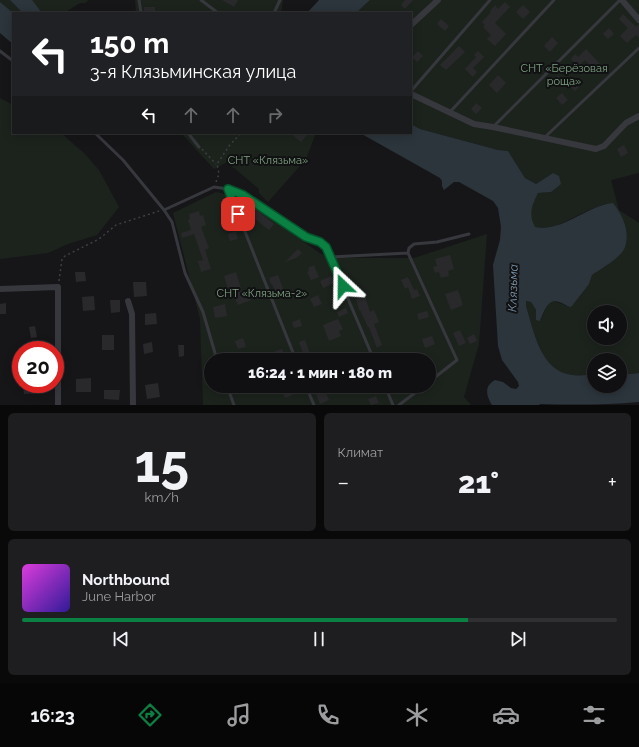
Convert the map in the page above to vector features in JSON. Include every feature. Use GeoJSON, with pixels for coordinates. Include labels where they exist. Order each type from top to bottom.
{"type":"FeatureCollection","features":[{"type":"Feature","properties":{"kind":"street"},"geometry":{"type":"LineString","coordinates":[[412,25],[438,0]]}},
{"type":"Feature","properties":{"kind":"street"},"geometry":{"type":"LineString","coordinates":[[621,0],[639,20]]}},
{"type":"Feature","properties":{"kind":"street"},"geometry":{"type":"LineString","coordinates":[[412,94],[474,124],[596,149],[604,146],[626,123],[639,116]]}},
{"type":"Feature","properties":{"kind":"street"},"geometry":{"type":"LineString","coordinates":[[0,289],[58,287],[58,405]]}},
{"type":"Feature","properties":{"kind":"street"},"geometry":{"type":"LineString","coordinates":[[128,301],[132,314],[132,405]]}},
{"type":"Feature","properties":{"kind":"lane"},"geometry":{"type":"LineString","coordinates":[[139,0],[141,12]]}},
{"type":"Feature","properties":{"kind":"lane"},"geometry":{"type":"LineString","coordinates":[[201,0],[217,12]]}},
{"type":"Feature","properties":{"kind":"lane"},"geometry":{"type":"LineString","coordinates":[[274,12],[280,0]]}},
{"type":"Feature","properties":{"kind":"lane"},"geometry":{"type":"LineString","coordinates":[[412,90],[490,0]]}},
{"type":"Feature","properties":{"kind":"lane"},"geometry":{"type":"LineString","coordinates":[[449,112],[554,0]]}},
{"type":"Feature","properties":{"kind":"lane"},"geometry":{"type":"LineString","coordinates":[[493,127],[621,0]]}},
{"type":"Feature","properties":{"kind":"lane"},"geometry":{"type":"LineString","coordinates":[[544,138],[639,48]]}},
{"type":"Feature","properties":{"kind":"lane"},"geometry":{"type":"LineString","coordinates":[[0,51],[12,60]]}},
{"type":"Feature","properties":{"kind":"lane"},"geometry":{"type":"LineString","coordinates":[[96,134],[123,160],[172,222],[185,273],[203,312],[215,353]]}},
{"type":"Feature","properties":{"kind":"lane"},"geometry":{"type":"LineString","coordinates":[[189,134],[199,146]]}},
{"type":"Feature","properties":{"kind":"lane"},"geometry":{"type":"LineString","coordinates":[[164,210],[214,187],[228,189],[243,195],[306,237],[320,242],[326,247],[371,353]]}},
{"type":"Feature","properties":{"kind":"lane"},"geometry":{"type":"LineString","coordinates":[[228,189],[293,353]]}},
{"type":"Feature","properties":{"kind":"lane"},"geometry":{"type":"LineString","coordinates":[[436,376],[457,360],[408,253],[409,248],[414,244],[437,242],[469,234]]}},
{"type":"Feature","properties":{"kind":"lane"},"geometry":{"type":"LineString","coordinates":[[330,257],[408,253]]}},
{"type":"Feature","properties":{"kind":"lane"},"geometry":{"type":"LineString","coordinates":[[229,393],[234,405]]}},
{"type":"Feature","properties":{"kind":"lane"},"geometry":{"type":"LineString","coordinates":[[309,393],[314,405]]}},
{"type":"Feature","properties":{"kind":"lane"},"geometry":{"type":"LineString","coordinates":[[388,393],[393,405]]}},
{"type":"Feature","properties":{"kind":"lane"},"geometry":{"type":"LineString","coordinates":[[399,405],[415,393]]}},
{"type":"Feature","properties":{"kind":"path"},"geometry":{"type":"LineString","coordinates":[[217,164],[229,146],[240,134]]}},
{"type":"Feature","properties":{"kind":"path"},"geometry":{"type":"LineString","coordinates":[[199,146],[217,164],[219,174],[214,187]]}},
{"type":"Feature","properties":{"kind":"path"},"geometry":{"type":"LineString","coordinates":[[58,287],[62,259],[64,256],[99,239],[116,225],[164,210]]}},
{"type":"Feature","properties":{"kind":"green space"},"geometry":{"type":"Polygon","coordinates":[[[0,0],[89,0],[85,3],[80,3],[66,12],[12,12],[12,43],[0,33],[0,0]]]}},
{"type":"Feature","properties":{"kind":"green space"},"geometry":{"type":"Polygon","coordinates":[[[135,0],[283,0],[281,12],[136,12],[135,0]]]}},
{"type":"Feature","properties":{"kind":"green space","name":"СНТ «Берёзовая роща»"},"geometry":{"type":"Polygon","coordinates":[[[370,0],[639,0],[639,173],[611,180],[619,210],[639,223],[639,373],[627,374],[627,353],[587,353],[587,375],[583,375],[572,375],[561,372],[552,366],[545,358],[536,338],[526,306],[526,301],[531,302],[536,310],[536,320],[541,320],[549,304],[555,302],[566,306],[589,284],[592,275],[608,265],[605,204],[562,224],[542,228],[534,227],[531,218],[532,206],[538,193],[551,192],[553,173],[536,184],[525,178],[508,151],[498,150],[420,129],[412,125],[412,12],[357,12],[370,0]]]}},
{"type":"Feature","properties":{"kind":"green space"},"geometry":{"type":"Polygon","coordinates":[[[0,98],[12,104],[12,134],[62,134],[85,154],[99,170],[119,207],[97,235],[68,244],[48,253],[0,259],[0,98]]]}},
{"type":"Feature","properties":{"kind":"green space","name":"СНТ «Клязьма»"},"geometry":{"type":"Polygon","coordinates":[[[182,134],[316,134],[306,159],[268,202],[259,193],[259,189],[227,162],[214,169],[182,134]]]}},
{"type":"Feature","properties":{"kind":"green space","name":"СНТ «Клязьма-2»"},"geometry":{"type":"Polygon","coordinates":[[[216,192],[241,198],[321,254],[337,258],[414,258],[487,234],[479,344],[464,397],[471,405],[203,405],[200,319],[173,213],[216,192]]]}},
{"type":"Feature","properties":{"kind":"water"},"geometry":{"type":"Polygon","coordinates":[[[10,0],[32,0],[41,12],[22,12],[10,0]]]}},
{"type":"Feature","properties":{"kind":"water"},"geometry":{"type":"Polygon","coordinates":[[[319,0],[370,0],[357,12],[308,12],[319,0]]]}},
{"type":"Feature","properties":{"kind":"water"},"geometry":{"type":"Polygon","coordinates":[[[0,2],[12,12],[12,43],[0,33],[0,2]]]}},
{"type":"Feature","properties":{"kind":"water","name":"Клязьма"},"geometry":{"type":"Polygon","coordinates":[[[412,125],[420,129],[498,150],[508,151],[525,178],[536,184],[553,173],[559,176],[561,184],[551,192],[538,193],[536,197],[531,214],[535,227],[546,228],[555,226],[603,205],[613,203],[623,218],[627,235],[625,247],[620,255],[592,275],[589,284],[571,307],[559,302],[552,302],[546,307],[540,321],[536,320],[536,310],[531,302],[526,301],[526,306],[540,348],[545,358],[552,366],[561,372],[572,375],[587,374],[587,393],[627,393],[627,374],[639,373],[639,402],[615,404],[492,405],[487,395],[491,382],[495,380],[503,382],[511,388],[516,389],[519,386],[518,382],[502,360],[498,346],[493,265],[500,240],[501,227],[498,208],[493,201],[459,182],[454,182],[444,190],[440,178],[362,134],[412,134],[412,125]]]}},
{"type":"Feature","properties":{"kind":"building"},"geometry":{"type":"Polygon","coordinates":[[[222,0],[238,0],[234,7],[222,0]]]}},
{"type":"Feature","properties":{"kind":"building"},"geometry":{"type":"Polygon","coordinates":[[[405,0],[413,0],[405,9],[401,5],[405,0]]]}},
{"type":"Feature","properties":{"kind":"building"},"geometry":{"type":"Polygon","coordinates":[[[505,2],[510,7],[495,23],[506,34],[495,46],[487,39],[491,35],[483,27],[485,25],[482,22],[495,5],[498,9],[505,2]]]}},
{"type":"Feature","properties":{"kind":"building"},"geometry":{"type":"Polygon","coordinates":[[[523,5],[530,12],[523,19],[516,12],[523,5]]]}},
{"type":"Feature","properties":{"kind":"building"},"geometry":{"type":"Polygon","coordinates":[[[144,7],[155,7],[155,12],[144,12],[144,7]]]}},
{"type":"Feature","properties":{"kind":"building"},"geometry":{"type":"Polygon","coordinates":[[[623,14],[636,27],[639,24],[639,38],[636,35],[627,43],[620,36],[628,28],[619,19],[623,14]]]}},
{"type":"Feature","properties":{"kind":"building"},"geometry":{"type":"Polygon","coordinates":[[[441,19],[449,26],[445,31],[437,24],[441,19]]]}},
{"type":"Feature","properties":{"kind":"building"},"geometry":{"type":"Polygon","coordinates":[[[609,28],[614,34],[608,39],[603,34],[609,28]]]}},
{"type":"Feature","properties":{"kind":"building"},"geometry":{"type":"Polygon","coordinates":[[[552,37],[558,43],[550,52],[544,46],[552,37]]]}},
{"type":"Feature","properties":{"kind":"building"},"geometry":{"type":"Polygon","coordinates":[[[459,46],[465,52],[446,70],[440,65],[459,46]]]}},
{"type":"Feature","properties":{"kind":"building"},"geometry":{"type":"Polygon","coordinates":[[[586,49],[601,65],[595,70],[585,60],[578,67],[571,59],[575,54],[578,57],[586,49]]]}},
{"type":"Feature","properties":{"kind":"building"},"geometry":{"type":"Polygon","coordinates":[[[418,51],[423,56],[417,62],[412,57],[418,51]]]}},
{"type":"Feature","properties":{"kind":"building"},"geometry":{"type":"Polygon","coordinates":[[[478,51],[484,57],[473,68],[477,72],[473,77],[465,69],[476,57],[474,55],[478,51]]]}},
{"type":"Feature","properties":{"kind":"building"},"geometry":{"type":"Polygon","coordinates":[[[498,75],[506,83],[497,93],[489,85],[498,75]]]}},
{"type":"Feature","properties":{"kind":"building"},"geometry":{"type":"Polygon","coordinates":[[[558,75],[565,82],[560,87],[554,80],[558,75]]]}},
{"type":"Feature","properties":{"kind":"building"},"geometry":{"type":"Polygon","coordinates":[[[572,80],[579,87],[575,91],[568,84],[572,80]]]}},
{"type":"Feature","properties":{"kind":"building"},"geometry":{"type":"Polygon","coordinates":[[[562,93],[568,100],[562,105],[556,98],[562,93]]]}},
{"type":"Feature","properties":{"kind":"building"},"geometry":{"type":"Polygon","coordinates":[[[476,103],[482,108],[476,114],[471,109],[476,103]]]}},
{"type":"Feature","properties":{"kind":"building"},"geometry":{"type":"Polygon","coordinates":[[[291,134],[308,134],[301,142],[291,134]]]}},
{"type":"Feature","properties":{"kind":"building"},"geometry":{"type":"Polygon","coordinates":[[[624,145],[628,153],[621,157],[617,149],[624,145]]]}},
{"type":"Feature","properties":{"kind":"building"},"geometry":{"type":"Polygon","coordinates":[[[254,208],[274,224],[269,230],[249,214],[254,208]]]}},
{"type":"Feature","properties":{"kind":"building"},"geometry":{"type":"Polygon","coordinates":[[[199,211],[200,216],[203,215],[206,225],[201,227],[209,248],[205,250],[211,269],[201,272],[198,261],[203,260],[194,234],[182,238],[181,233],[191,230],[188,220],[190,219],[189,214],[199,211]]]}},
{"type":"Feature","properties":{"kind":"building"},"geometry":{"type":"Polygon","coordinates":[[[236,231],[238,239],[230,241],[228,234],[236,231]]]}},
{"type":"Feature","properties":{"kind":"building"},"geometry":{"type":"Polygon","coordinates":[[[298,249],[302,253],[296,258],[285,262],[298,249]]]}},
{"type":"Feature","properties":{"kind":"building"},"geometry":{"type":"Polygon","coordinates":[[[450,255],[454,269],[448,271],[449,276],[441,278],[439,272],[435,273],[433,267],[437,266],[435,259],[450,255]]]}},
{"type":"Feature","properties":{"kind":"building"},"geometry":{"type":"Polygon","coordinates":[[[314,265],[319,277],[311,280],[307,272],[309,271],[308,268],[314,265]]]}},
{"type":"Feature","properties":{"kind":"building"},"geometry":{"type":"Polygon","coordinates":[[[75,272],[85,272],[86,281],[76,282],[75,272]]]}},
{"type":"Feature","properties":{"kind":"building"},"geometry":{"type":"Polygon","coordinates":[[[236,272],[242,292],[246,290],[251,300],[238,305],[231,288],[228,289],[224,276],[236,272]]]}},
{"type":"Feature","properties":{"kind":"building"},"geometry":{"type":"Polygon","coordinates":[[[278,275],[285,294],[277,296],[269,278],[278,275]]]}},
{"type":"Feature","properties":{"kind":"building"},"geometry":{"type":"Polygon","coordinates":[[[331,276],[334,283],[323,288],[320,281],[331,276]]]}},
{"type":"Feature","properties":{"kind":"building"},"geometry":{"type":"Polygon","coordinates":[[[408,277],[414,290],[417,289],[420,296],[412,299],[408,287],[405,289],[401,280],[408,277]]]}},
{"type":"Feature","properties":{"kind":"building"},"geometry":{"type":"Polygon","coordinates":[[[133,282],[146,282],[147,296],[134,297],[133,282]]]}},
{"type":"Feature","properties":{"kind":"building"},"geometry":{"type":"Polygon","coordinates":[[[458,290],[463,305],[451,310],[445,294],[458,290]]]}},
{"type":"Feature","properties":{"kind":"building"},"geometry":{"type":"Polygon","coordinates":[[[318,295],[322,304],[314,307],[310,299],[318,295]]]}},
{"type":"Feature","properties":{"kind":"building"},"geometry":{"type":"Polygon","coordinates":[[[94,296],[95,310],[83,311],[82,297],[94,296]]]}},
{"type":"Feature","properties":{"kind":"building"},"geometry":{"type":"Polygon","coordinates":[[[365,296],[370,312],[374,310],[379,322],[374,324],[382,345],[377,348],[369,327],[359,310],[356,299],[365,296]]]}},
{"type":"Feature","properties":{"kind":"building"},"geometry":{"type":"Polygon","coordinates":[[[110,300],[120,300],[120,312],[111,313],[110,300]]]}},
{"type":"Feature","properties":{"kind":"building"},"geometry":{"type":"Polygon","coordinates":[[[6,303],[6,314],[0,314],[0,304],[6,303]]]}},
{"type":"Feature","properties":{"kind":"building"},"geometry":{"type":"Polygon","coordinates":[[[225,304],[227,316],[215,318],[213,307],[225,304]]]}},
{"type":"Feature","properties":{"kind":"building"},"geometry":{"type":"Polygon","coordinates":[[[346,308],[348,313],[339,317],[337,312],[346,308]]]}},
{"type":"Feature","properties":{"kind":"building"},"geometry":{"type":"Polygon","coordinates":[[[427,311],[429,317],[419,320],[417,314],[427,311]]]}},
{"type":"Feature","properties":{"kind":"building"},"geometry":{"type":"Polygon","coordinates":[[[156,313],[157,324],[145,325],[145,314],[156,313]]]}},
{"type":"Feature","properties":{"kind":"building"},"geometry":{"type":"Polygon","coordinates":[[[300,319],[302,326],[294,328],[292,322],[300,319]]]}},
{"type":"Feature","properties":{"kind":"building"},"geometry":{"type":"Polygon","coordinates":[[[338,319],[343,329],[339,331],[341,336],[329,341],[323,325],[338,319]]]}},
{"type":"Feature","properties":{"kind":"building"},"geometry":{"type":"Polygon","coordinates":[[[35,326],[37,337],[31,338],[29,327],[35,326]]]}},
{"type":"Feature","properties":{"kind":"building"},"geometry":{"type":"Polygon","coordinates":[[[460,330],[466,343],[459,346],[453,333],[460,330]]]}},
{"type":"Feature","properties":{"kind":"building"},"geometry":{"type":"Polygon","coordinates":[[[474,334],[477,341],[470,344],[467,338],[474,334]]]}},
{"type":"Feature","properties":{"kind":"building"},"geometry":{"type":"Polygon","coordinates":[[[102,335],[114,335],[114,350],[102,350],[102,335]]]}},
{"type":"Feature","properties":{"kind":"building"},"geometry":{"type":"Polygon","coordinates":[[[432,336],[435,344],[425,348],[422,339],[432,336]]]}},
{"type":"Feature","properties":{"kind":"building"},"geometry":{"type":"Polygon","coordinates":[[[243,338],[246,347],[238,349],[235,341],[243,338]]]}},
{"type":"Feature","properties":{"kind":"building"},"geometry":{"type":"Polygon","coordinates":[[[305,340],[310,353],[303,353],[299,342],[305,340]]]}},
{"type":"Feature","properties":{"kind":"building"},"geometry":{"type":"Polygon","coordinates":[[[152,342],[153,352],[144,354],[143,344],[152,342]]]}},
{"type":"Feature","properties":{"kind":"building"},"geometry":{"type":"Polygon","coordinates":[[[178,345],[184,345],[184,356],[179,357],[178,345]]]}},
{"type":"Feature","properties":{"kind":"building"},"geometry":{"type":"Polygon","coordinates":[[[282,349],[284,353],[273,353],[282,349]]]}},
{"type":"Feature","properties":{"kind":"building"},"geometry":{"type":"Polygon","coordinates":[[[91,378],[91,392],[76,392],[76,379],[91,378]]]}},
{"type":"Feature","properties":{"kind":"building"},"geometry":{"type":"Polygon","coordinates":[[[158,383],[160,397],[147,399],[145,385],[158,383]]]}},
{"type":"Feature","properties":{"kind":"building"},"geometry":{"type":"Polygon","coordinates":[[[104,390],[120,390],[119,400],[104,399],[104,390]]]}},
{"type":"Feature","properties":{"kind":"building"},"geometry":{"type":"Polygon","coordinates":[[[283,393],[292,393],[293,395],[285,398],[283,393]]]}},
{"type":"Feature","properties":{"kind":"building"},"geometry":{"type":"Polygon","coordinates":[[[316,393],[326,393],[329,400],[320,404],[316,393]]]}},
{"type":"Feature","properties":{"kind":"building"},"geometry":{"type":"Polygon","coordinates":[[[376,396],[379,403],[371,405],[368,399],[376,396]]]}},
{"type":"Feature","properties":{"kind":"route"},"geometry":{"type":"LineString","coordinates":[[238,214],[228,189],[243,195],[306,237],[320,242],[326,247],[343,286]]}}]}
